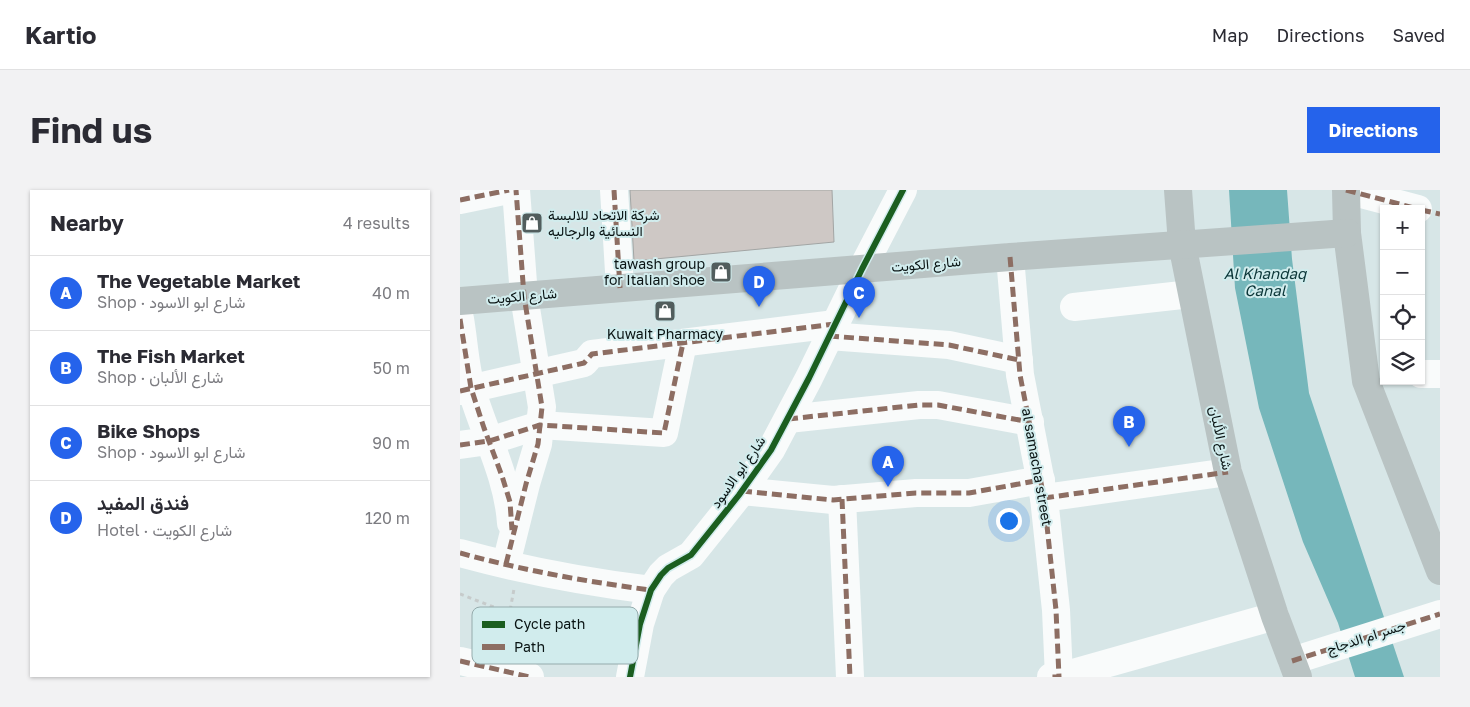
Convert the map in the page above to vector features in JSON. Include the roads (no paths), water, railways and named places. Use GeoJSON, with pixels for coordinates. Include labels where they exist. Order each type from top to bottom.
{"type":"FeatureCollection","features":[{"type":"Feature","properties":{"kind":"main road","name":"شارع الألبان"},"geometry":{"type":"LineString","coordinates":[[1178,190],[1191,243],[1191,294],[1228,472],[1275,616],[1295,669]]}},
{"type":"Feature","properties":{"kind":"main road"},"geometry":{"type":"LineString","coordinates":[[1346,190],[1337,233],[1375,380],[1440,571]]}},
{"type":"Feature","properties":{"kind":"main road","name":"شارع الكويت"},"geometry":{"type":"LineString","coordinates":[[460,301],[1337,233]]}},
{"type":"Feature","properties":{"kind":"street"},"geometry":{"type":"LineString","coordinates":[[460,200],[509,190]]}},
{"type":"Feature","properties":{"kind":"street"},"geometry":{"type":"LineString","coordinates":[[512,537],[538,444],[542,407],[524,296],[516,190]]}},
{"type":"Feature","properties":{"kind":"street"},"geometry":{"type":"LineString","coordinates":[[614,190],[620,288]]}},
{"type":"Feature","properties":{"kind":"street","name":"شارع ابو الاسود"},"geometry":{"type":"LineString","coordinates":[[638,637],[651,590],[661,575],[668,568],[692,555],[742,491],[770,450],[788,419],[903,190]]}},
{"type":"Feature","properties":{"kind":"street"},"geometry":{"type":"LineString","coordinates":[[1346,190],[1404,205]]}},
{"type":"Feature","properties":{"kind":"street"},"geometry":{"type":"LineString","coordinates":[[1425,210],[1440,214]]}},
{"type":"Feature","properties":{"kind":"street","name":"al samacha street"},"geometry":{"type":"LineString","coordinates":[[1010,257],[1019,360],[1042,489],[1056,610],[1059,677]]}},
{"type":"Feature","properties":{"kind":"street"},"geometry":{"type":"LineString","coordinates":[[1074,307],[1191,294]]}},
{"type":"Feature","properties":{"kind":"street"},"geometry":{"type":"LineString","coordinates":[[460,319],[465,390],[489,441],[510,502],[512,565]]}},
{"type":"Feature","properties":{"kind":"street"},"geometry":{"type":"LineString","coordinates":[[465,390],[584,363],[592,354],[683,343],[832,330],[949,345],[1019,360]]}},
{"type":"Feature","properties":{"kind":"street"},"geometry":{"type":"LineString","coordinates":[[460,445],[489,441],[540,425],[664,433],[683,343]]}},
{"type":"Feature","properties":{"kind":"street"},"geometry":{"type":"LineString","coordinates":[[1425,374],[1440,374]]}},
{"type":"Feature","properties":{"kind":"street"},"geometry":{"type":"LineString","coordinates":[[788,419],[919,405],[938,406],[1030,422]]}},
{"type":"Feature","properties":{"kind":"street"},"geometry":{"type":"LineString","coordinates":[[742,491],[833,500],[916,493],[969,493],[1042,489],[1228,472]]}},
{"type":"Feature","properties":{"kind":"street"},"geometry":{"type":"LineString","coordinates":[[842,499],[850,677]]}},
{"type":"Feature","properties":{"kind":"street"},"geometry":{"type":"LineString","coordinates":[[460,553],[600,584],[651,590]]}},
{"type":"Feature","properties":{"kind":"street","name":"جسر ام الدجاج"},"geometry":{"type":"LineString","coordinates":[[1295,669],[1440,614]]}},
{"type":"Feature","properties":{"kind":"street"},"geometry":{"type":"LineString","coordinates":[[1051,677],[1059,677],[1275,616]]}},
{"type":"Feature","properties":{"kind":"street"},"geometry":{"type":"LineString","coordinates":[[473,664],[530,677]]}},
{"type":"Feature","properties":{"kind":"street","name":"شارع ابو الاسود"},"geometry":{"type":"LineString","coordinates":[[630,677],[632,664]]}},
{"type":"Feature","properties":{"kind":"water","name":"Al Khandaq Canal"},"geometry":{"type":"Polygon","coordinates":[[[1229,190],[1287,190],[1292,259],[1309,393],[1404,677],[1355,677],[1338,623],[1303,542],[1259,408],[1235,288],[1229,190]]]}},
{"type":"Feature","properties":{"kind":"place","name":"شركة الاتحاد للالبسة النسائية والرجاليه"},"geometry":{"type":"Point","coordinates":[532,223]}},
{"type":"Feature","properties":{"kind":"place","name":"tawash group for Italian shoe"},"geometry":{"type":"Point","coordinates":[721,272]}},
{"type":"Feature","properties":{"kind":"place","name":"فندق المفيد"},"geometry":{"type":"Point","coordinates":[759,307]}},
{"type":"Feature","properties":{"kind":"place","name":"Kuwait Pharmacy"},"geometry":{"type":"Point","coordinates":[665,311]}},
{"type":"Feature","properties":{"kind":"place","name":"Bike Shops"},"geometry":{"type":"Point","coordinates":[859,318]}},
{"type":"Feature","properties":{"kind":"place","name":"The Fish Market"},"geometry":{"type":"Point","coordinates":[1129,447]}},
{"type":"Feature","properties":{"kind":"place","name":"The Vegetable Market"},"geometry":{"type":"Point","coordinates":[888,487]}}]}
